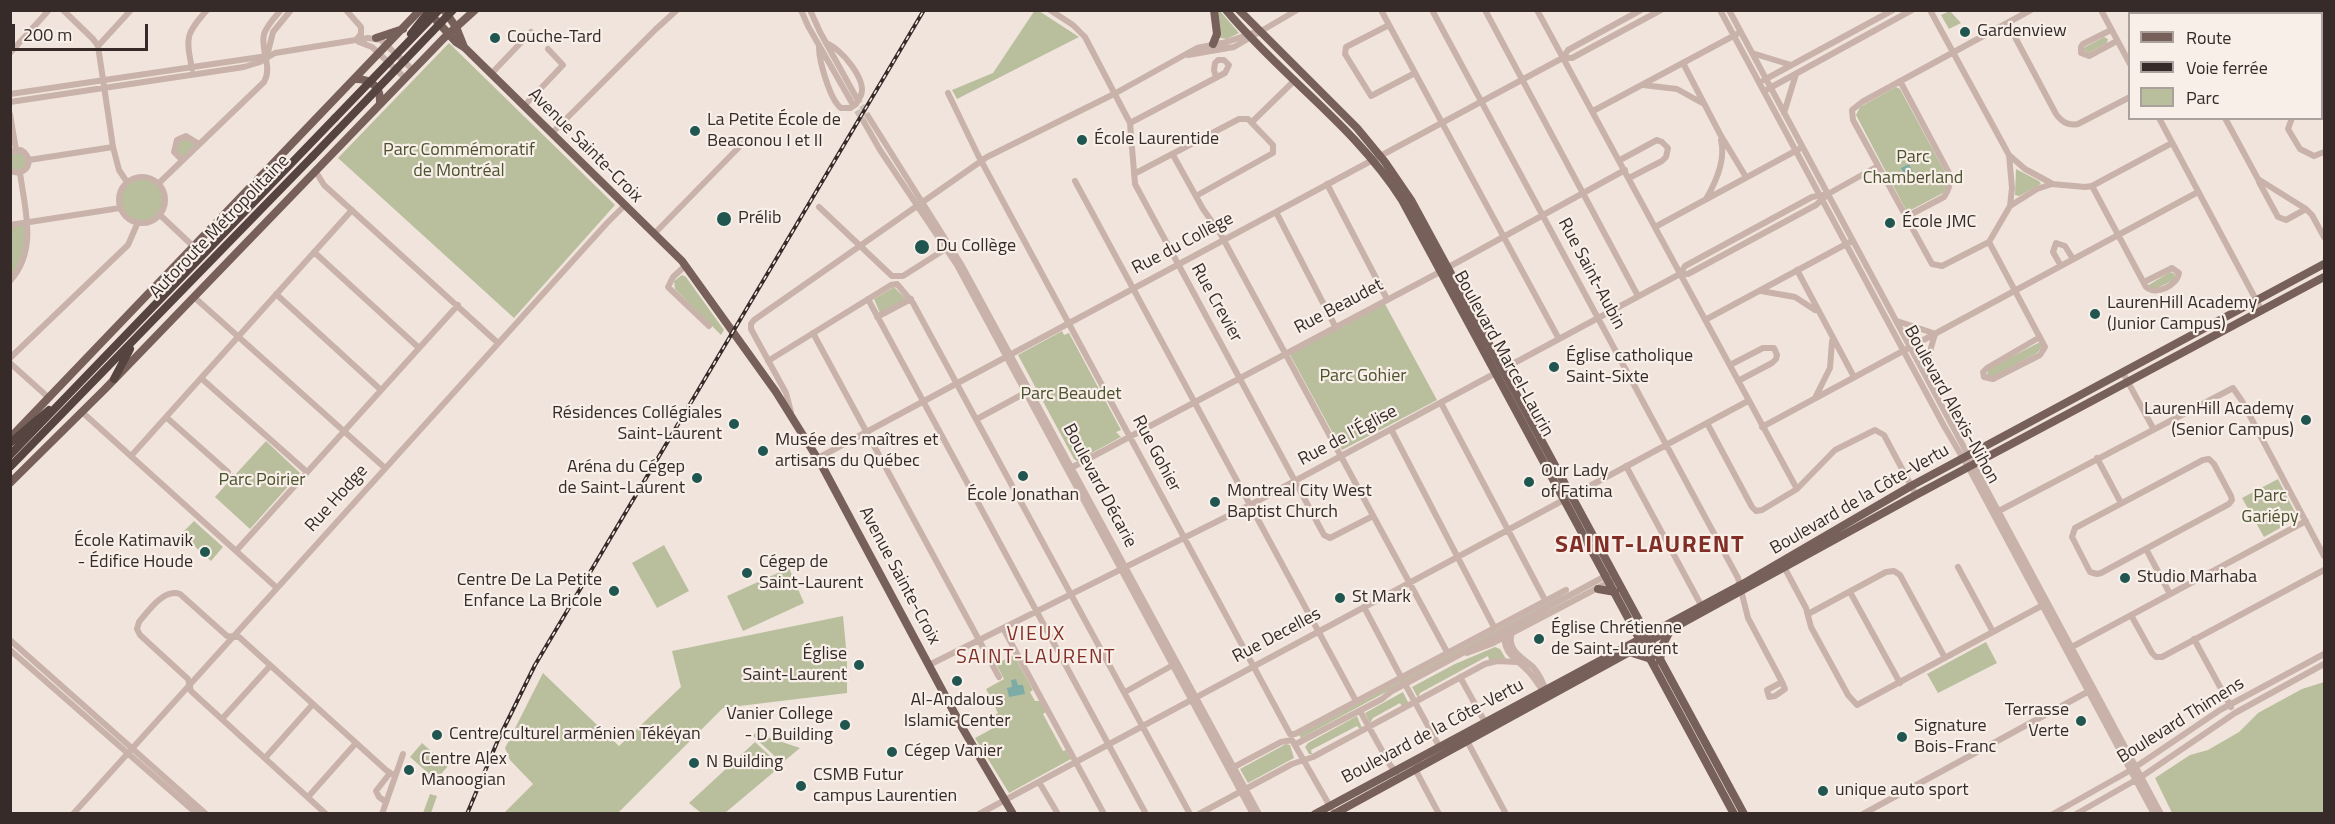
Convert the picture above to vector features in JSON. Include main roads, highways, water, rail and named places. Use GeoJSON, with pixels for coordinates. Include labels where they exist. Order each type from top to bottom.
{"type":"FeatureCollection","features":[{"type":"Feature","properties":{"kind":"highway"},"geometry":{"type":"LineString","coordinates":[[394,58],[428,10]]}},
{"type":"Feature","properties":{"kind":"highway","name":"Autoroute Métropolitaine"},"geometry":{"type":"LineString","coordinates":[[10,455],[439,10]]}},
{"type":"Feature","properties":{"kind":"highway","name":"Autoroute Métropolitaine"},"geometry":{"type":"LineString","coordinates":[[10,467],[453,10]]}},
{"type":"Feature","properties":{"kind":"highway"},"geometry":{"type":"LineString","coordinates":[[114,379],[138,336]]}},
{"type":"Feature","properties":{"kind":"highway"},"geometry":{"type":"LineString","coordinates":[[10,443],[66,397]]}},
{"type":"Feature","properties":{"kind":"main road"},"geometry":{"type":"LineString","coordinates":[[10,438],[420,10]]}},
{"type":"Feature","properties":{"kind":"main road","name":"Avenue Sainte-Croix"},"geometry":{"type":"LineString","coordinates":[[428,10],[457,44],[464,47],[685,266],[818,458],[968,738],[1013,813]]}},
{"type":"Feature","properties":{"kind":"main road","name":"Avenue Sainte-Croix"},"geometry":{"type":"LineString","coordinates":[[444,10],[456,27],[464,47]]}},
{"type":"Feature","properties":{"kind":"main road"},"geometry":{"type":"LineString","coordinates":[[10,483],[316,172],[380,103],[475,10]]}},
{"type":"Feature","properties":{"kind":"main road"},"geometry":{"type":"LineString","coordinates":[[1213,44],[1217,34],[1214,10]]}},
{"type":"Feature","properties":{"kind":"main road","name":"Boulevard Marcel-Laurin"},"geometry":{"type":"LineString","coordinates":[[1226,10],[1249,36],[1341,125],[1372,160],[1402,200],[1440,271],[1500,371]]}},
{"type":"Feature","properties":{"kind":"main road","name":"Boulevard Marcel-Laurin"},"geometry":{"type":"LineString","coordinates":[[1239,10],[1345,116],[1380,156],[1411,200],[1448,266],[1500,371],[1644,639],[1651,659],[1734,813]]}},
{"type":"Feature","properties":{"kind":"main road"},"geometry":{"type":"LineString","coordinates":[[376,38],[403,29]]}},
{"type":"Feature","properties":{"kind":"main road"},"geometry":{"type":"LineString","coordinates":[[356,79],[365,79],[377,88],[380,93],[380,103]]}},
{"type":"Feature","properties":{"kind":"main road","name":"Boulevard de la Côte-Vertu"},"geometry":{"type":"LineString","coordinates":[[1335,813],[1416,769],[1485,722],[1629,652],[1644,639],[1671,630],[1783,565],[1911,486],[2325,264]]}},
{"type":"Feature","properties":{"kind":"main road","name":"Boulevard de la Côte-Vertu"},"geometry":{"type":"LineString","coordinates":[[1783,565],[2325,277]]}},
{"type":"Feature","properties":{"kind":"main road","name":"Boulevard Marcel-Laurin"},"geometry":{"type":"LineString","coordinates":[[1611,577],[1615,592],[1660,661],[1744,813]]}},
{"type":"Feature","properties":{"kind":"main road"},"geometry":{"type":"LineString","coordinates":[[1598,589],[1615,592]]}},
{"type":"Feature","properties":{"kind":"main road","name":"Boulevard de la Côte-Vertu"},"geometry":{"type":"LineString","coordinates":[[1315,813],[1439,746],[1465,737],[1644,639],[1701,605],[1741,589]]}},
{"type":"Feature","properties":{"kind":"main road"},"geometry":{"type":"LineString","coordinates":[[1660,661],[1662,646],[1671,630]]}},
{"type":"Feature","properties":{"kind":"main road"},"geometry":{"type":"LineString","coordinates":[[1629,652],[1651,659]]}},
{"type":"Feature","properties":{"kind":"water"},"geometry":{"type":"Polygon","coordinates":[[[1909,164],[1917,180],[1909,184],[1901,168],[1909,164]]]}},
{"type":"Feature","properties":{"kind":"water"},"geometry":{"type":"Polygon","coordinates":[[[1016,679],[1018,685],[1023,685],[1025,694],[1009,697],[1007,688],[1012,687],[1011,680],[1016,679]]]}},
{"type":"Feature","properties":{"kind":"tunnel"},"geometry":{"type":"LineString","coordinates":[[857,98],[868,116]]}},
{"type":"Feature","properties":{"kind":"tunnel"},"geometry":{"type":"LineString","coordinates":[[852,103],[864,122]]}},
{"type":"Feature","properties":{"kind":"railway"},"geometry":{"type":"LineString","coordinates":[[467,814],[498,740],[535,665],[924,10]]}},
{"type":"Feature","properties":{"kind":"place","name":"Gardenview"},"geometry":{"type":"Point","coordinates":[1965,32]}},
{"type":"Feature","properties":{"kind":"place","name":"Couche-Tard"},"geometry":{"type":"Point","coordinates":[495,38]}},
{"type":"Feature","properties":{"kind":"place","name":"La Petite École de Beaconou I et II"},"geometry":{"type":"Point","coordinates":[695,131]}},
{"type":"Feature","properties":{"kind":"place","name":"École Laurentide"},"geometry":{"type":"Point","coordinates":[1082,140]}},
{"type":"Feature","properties":{"kind":"place","name":"Prélib"},"geometry":{"type":"Point","coordinates":[724,219]}},
{"type":"Feature","properties":{"kind":"place","name":"École JMC"},"geometry":{"type":"Point","coordinates":[1890,223]}},
{"type":"Feature","properties":{"kind":"place","name":"Du Collège"},"geometry":{"type":"Point","coordinates":[922,247]}},
{"type":"Feature","properties":{"kind":"place","name":"LaurenHill Academy (Junior Campus)"},"geometry":{"type":"Point","coordinates":[2095,314]}},
{"type":"Feature","properties":{"kind":"place","name":"Église catholique Saint-Sixte"},"geometry":{"type":"Point","coordinates":[1554,367]}},
{"type":"Feature","properties":{"kind":"place","name":"LaurenHill Academy (Senior Campus)"},"geometry":{"type":"Point","coordinates":[2306,420]}},
{"type":"Feature","properties":{"kind":"place","name":"Résidences Collégiales Saint-Laurent"},"geometry":{"type":"Point","coordinates":[734,424]}},
{"type":"Feature","properties":{"kind":"place","name":"Musée des maîtres et artisans du Québec"},"geometry":{"type":"Point","coordinates":[763,451]}},
{"type":"Feature","properties":{"kind":"place","name":"École Jonathan"},"geometry":{"type":"Point","coordinates":[1023,476]}},
{"type":"Feature","properties":{"kind":"place","name":"Aréna du Cégep de Saint-Laurent"},"geometry":{"type":"Point","coordinates":[697,478]}},
{"type":"Feature","properties":{"kind":"place","name":"Our Lady of Fatima"},"geometry":{"type":"Point","coordinates":[1529,482]}},
{"type":"Feature","properties":{"kind":"place","name":"Montreal City West Baptist Church"},"geometry":{"type":"Point","coordinates":[1215,502]}},
{"type":"Feature","properties":{"kind":"place","name":"École Katimavik - Édifice Houde"},"geometry":{"type":"Point","coordinates":[205,552]}},
{"type":"Feature","properties":{"kind":"place","name":"Cégep de Saint-Laurent"},"geometry":{"type":"Point","coordinates":[747,573]}},
{"type":"Feature","properties":{"kind":"place","name":"Studio Marhaba"},"geometry":{"type":"Point","coordinates":[2125,578]}},
{"type":"Feature","properties":{"kind":"place","name":"Centre De La Petite Enfance La Bricole"},"geometry":{"type":"Point","coordinates":[614,591]}},
{"type":"Feature","properties":{"kind":"place","name":"St Mark"},"geometry":{"type":"Point","coordinates":[1340,598]}},
{"type":"Feature","properties":{"kind":"place","name":"Église Chrétienne de Saint-Laurent"},"geometry":{"type":"Point","coordinates":[1539,639]}},
{"type":"Feature","properties":{"kind":"place","name":"Église Saint-Laurent"},"geometry":{"type":"Point","coordinates":[859,665]}},
{"type":"Feature","properties":{"kind":"place","name":"Al-Andalous Islamic Center"},"geometry":{"type":"Point","coordinates":[957,681]}},
{"type":"Feature","properties":{"kind":"place","name":"Terrasse Verte"},"geometry":{"type":"Point","coordinates":[2081,721]}},
{"type":"Feature","properties":{"kind":"place","name":"Vanier College - D Building"},"geometry":{"type":"Point","coordinates":[845,725]}},
{"type":"Feature","properties":{"kind":"place","name":"Centre culturel arménien Tékéyan"},"geometry":{"type":"Point","coordinates":[437,735]}},
{"type":"Feature","properties":{"kind":"place","name":"Signature Bois-Franc"},"geometry":{"type":"Point","coordinates":[1902,737]}},
{"type":"Feature","properties":{"kind":"place","name":"Cégep Vanier"},"geometry":{"type":"Point","coordinates":[892,752]}},
{"type":"Feature","properties":{"kind":"place","name":"N Building"},"geometry":{"type":"Point","coordinates":[694,763]}},
{"type":"Feature","properties":{"kind":"place","name":"Centre Alex Manoogian"},"geometry":{"type":"Point","coordinates":[409,770]}},
{"type":"Feature","properties":{"kind":"place","name":"CSMB Futur campus Laurentien"},"geometry":{"type":"Point","coordinates":[801,786]}},
{"type":"Feature","properties":{"kind":"place","name":"unique auto sport"},"geometry":{"type":"Point","coordinates":[1823,791]}},
{"type":"Feature","properties":{"kind":"district","name":"SAINT-LAURENT"},"geometry":{"type":"Point","coordinates":[1650,546]}},
{"type":"Feature","properties":{"kind":"district","name":"VIEUX SAINT-LAURENT"},"geometry":{"type":"Point","coordinates":[1036,646]}},
{"type":"Feature","properties":{"kind":"park label","name":"Parc Commémoratif de Montréal"},"geometry":{"type":"Point","coordinates":[459,161]}},
{"type":"Feature","properties":{"kind":"park label","name":"Parc Chamberland"},"geometry":{"type":"Point","coordinates":[1913,168]}},
{"type":"Feature","properties":{"kind":"park label","name":"Parc Gohier"},"geometry":{"type":"Point","coordinates":[1363,377]}},
{"type":"Feature","properties":{"kind":"park label","name":"Parc Beaudet"},"geometry":{"type":"Point","coordinates":[1071,395]}},
{"type":"Feature","properties":{"kind":"park label","name":"Parc Poirier"},"geometry":{"type":"Point","coordinates":[262,481]}},
{"type":"Feature","properties":{"kind":"park label","name":"Parc Gariépy"},"geometry":{"type":"Point","coordinates":[2270,507]}}]}
